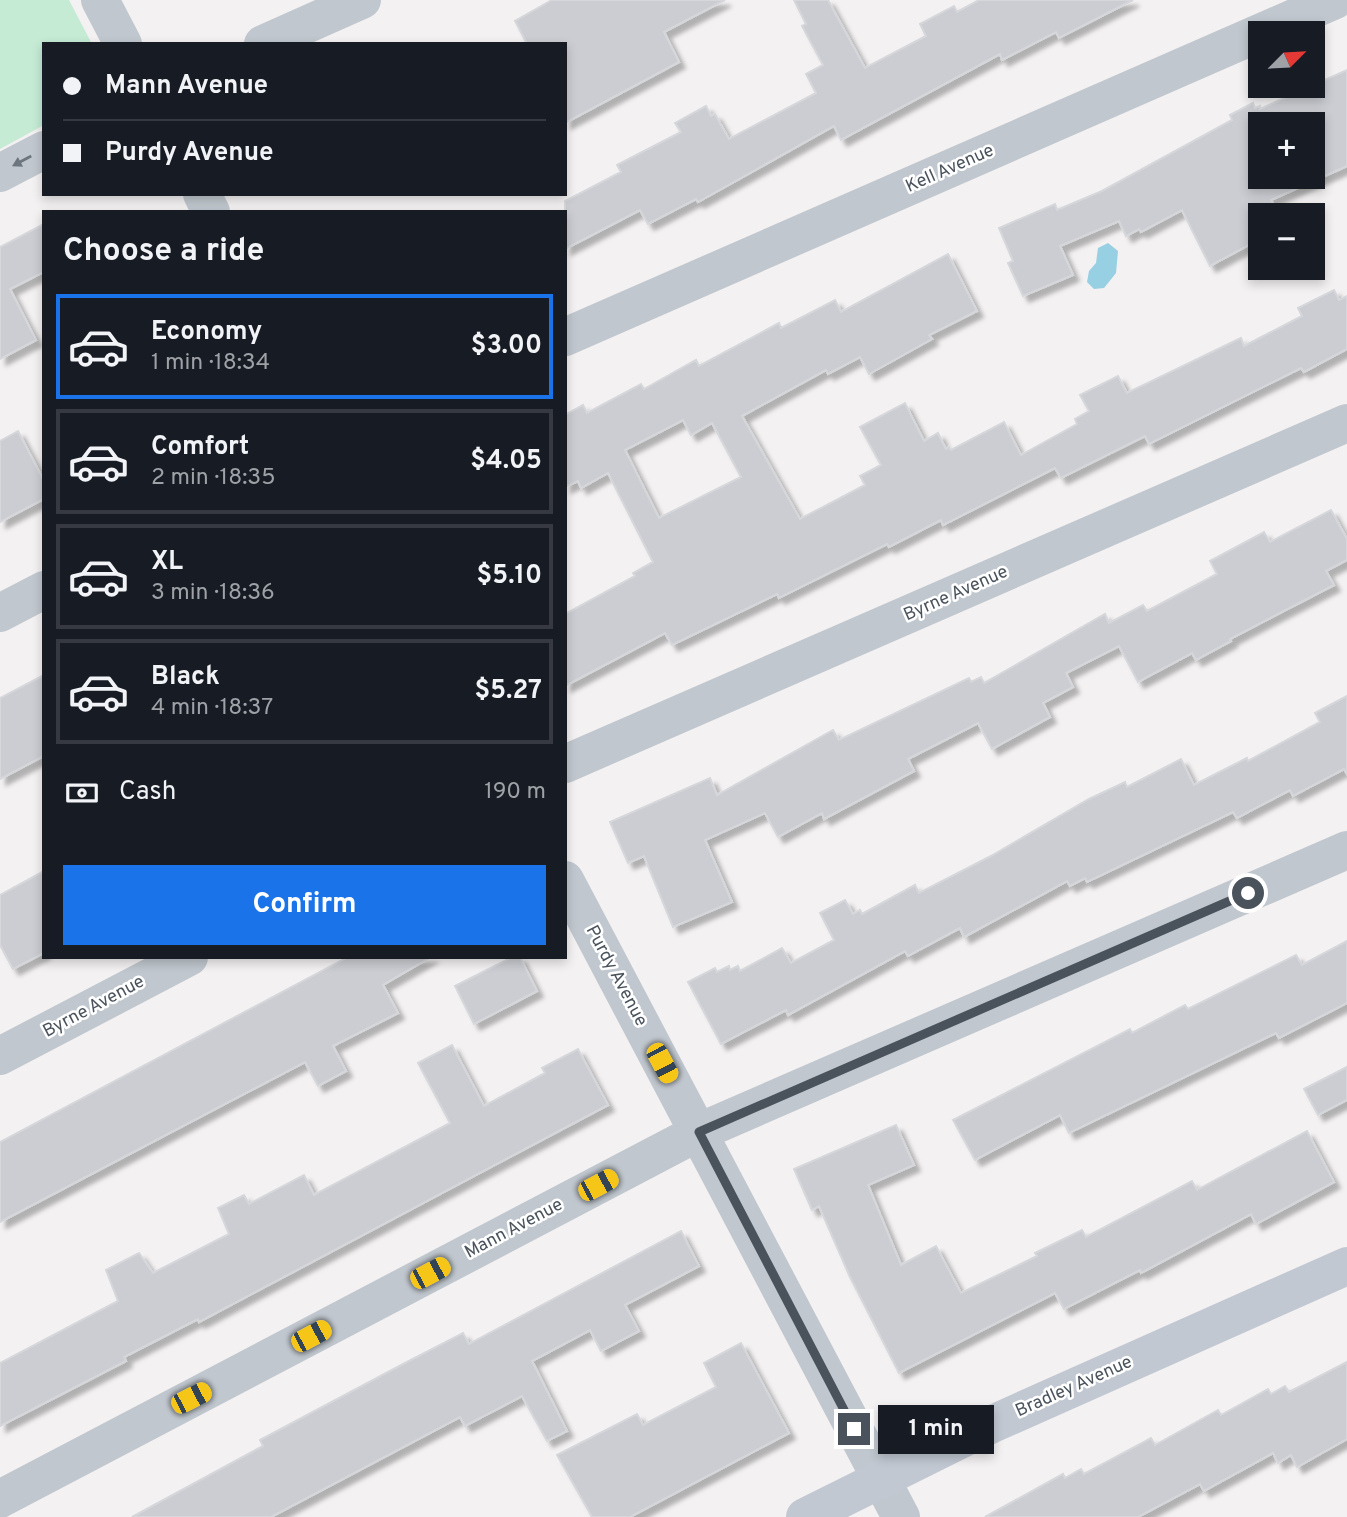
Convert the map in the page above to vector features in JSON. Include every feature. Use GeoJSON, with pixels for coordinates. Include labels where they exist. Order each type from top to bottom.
{"type":"FeatureCollection","features":[{"type":"Feature","properties":{"kind":"street"},"geometry":{"type":"LineString","coordinates":[[100,0],[122,42]]}},
{"type":"Feature","properties":{"kind":"street"},"geometry":{"type":"LineString","coordinates":[[268,42],[362,0]]}},
{"type":"Feature","properties":{"kind":"street","name":"Kell Avenue"},"geometry":{"type":"LineString","coordinates":[[567,336],[1335,0]]}},
{"type":"Feature","properties":{"kind":"street"},"geometry":{"type":"LineString","coordinates":[[0,173],[42,151]]}},
{"type":"Feature","properties":{"kind":"street","name":"Byrne Avenue"},"geometry":{"type":"LineString","coordinates":[[567,763],[1347,423]]}},
{"type":"Feature","properties":{"kind":"street"},"geometry":{"type":"LineString","coordinates":[[0,613],[42,591]]}},
{"type":"Feature","properties":{"kind":"street","name":"Mann Avenue"},"geometry":{"type":"LineString","coordinates":[[0,1499],[699,1132],[1347,850]]}},
{"type":"Feature","properties":{"kind":"street","name":"Purdy Avenue"},"geometry":{"type":"LineString","coordinates":[[567,884],[901,1517]]}},
{"type":"Feature","properties":{"kind":"street","name":"Byrne Avenue"},"geometry":{"type":"LineString","coordinates":[[0,1056],[185,959]]}},
{"type":"Feature","properties":{"kind":"street","name":"Bradley Avenue"},"geometry":{"type":"LineString","coordinates":[[805,1517],[990,1425],[1347,1266]]}},
{"type":"Feature","properties":{"kind":"green space"},"geometry":{"type":"Polygon","coordinates":[[[0,0],[69,0],[91,42],[42,42],[42,126],[0,149],[0,0]]]}},
{"type":"Feature","properties":{"kind":"water"},"geometry":{"type":"Polygon","coordinates":[[[1108,243],[1118,251],[1116,273],[1104,288],[1094,289],[1087,282],[1089,271],[1096,263],[1098,248],[1108,243]]]}},
{"type":"Feature","properties":{"kind":"building"},"geometry":{"type":"Polygon","coordinates":[[[552,0],[725,0],[664,32],[679,62],[567,122],[567,42],[526,42],[515,21],[552,0]]]}},
{"type":"Feature","properties":{"kind":"building"},"geometry":{"type":"Polygon","coordinates":[[[794,0],[828,0],[865,68],[926,36],[920,24],[954,6],[957,12],[979,0],[1133,0],[1059,38],[1056,32],[1002,60],[1000,54],[841,140],[834,126],[698,202],[696,199],[648,224],[640,210],[567,248],[565,201],[621,172],[617,165],[681,132],[675,123],[706,106],[711,116],[715,114],[729,139],[816,93],[806,74],[823,65],[802,26],[806,24],[794,0]]]}},
{"type":"Feature","properties":{"kind":"building"},"geometry":{"type":"Polygon","coordinates":[[[1347,70],[1347,166],[1325,176],[1325,112],[1248,112],[1248,189],[1296,189],[1271,200],[1273,203],[1248,203],[1248,245],[1210,266],[1182,210],[1141,232],[1139,229],[1126,236],[1119,221],[1060,246],[1073,275],[1023,296],[1008,263],[1013,261],[999,228],[1055,204],[1057,210],[1102,191],[1232,120],[1230,115],[1253,103],[1255,108],[1260,106],[1260,109],[1285,98],[1325,98],[1325,80],[1347,70]]]}},
{"type":"Feature","properties":{"kind":"building"},"geometry":{"type":"Polygon","coordinates":[[[42,225],[42,273],[10,289],[36,340],[0,359],[0,247],[42,225]]]}},
{"type":"Feature","properties":{"kind":"building"},"geometry":{"type":"Polygon","coordinates":[[[948,254],[977,311],[929,335],[932,339],[869,374],[860,357],[828,374],[826,370],[742,416],[800,519],[865,485],[860,476],[881,465],[860,427],[905,403],[924,441],[938,433],[946,449],[949,447],[951,450],[1004,422],[1021,455],[1077,424],[1075,419],[1089,411],[1080,395],[1118,376],[1127,393],[1241,338],[1244,346],[1302,316],[1298,308],[1334,290],[1339,300],[1347,296],[1347,349],[1304,372],[1301,368],[1149,444],[1145,436],[1061,478],[1055,468],[943,525],[941,520],[889,547],[887,544],[779,598],[777,594],[672,645],[665,633],[567,685],[567,613],[635,576],[633,573],[653,562],[608,473],[581,488],[578,481],[567,486],[567,414],[583,405],[587,413],[641,384],[644,389],[696,360],[699,366],[779,323],[781,328],[835,300],[841,312],[948,254]],[[683,420],[625,450],[659,518],[741,477],[712,423],[691,435],[683,420]]]}},
{"type":"Feature","properties":{"kind":"building"},"geometry":{"type":"Polygon","coordinates":[[[18,431],[42,477],[42,500],[0,522],[0,441],[18,431]]]}},
{"type":"Feature","properties":{"kind":"building"},"geometry":{"type":"Polygon","coordinates":[[[1331,510],[1347,539],[1347,560],[1326,571],[1334,585],[1230,639],[1231,641],[1196,660],[1192,653],[1138,682],[1119,646],[1066,673],[1073,687],[1043,703],[1050,717],[992,749],[978,723],[908,759],[914,771],[824,819],[822,813],[778,837],[765,813],[705,840],[732,902],[673,927],[644,856],[628,863],[610,822],[710,778],[717,795],[833,730],[839,740],[969,678],[971,682],[981,677],[984,683],[1105,614],[1109,623],[1143,605],[1147,611],[1217,574],[1210,561],[1264,532],[1270,542],[1331,510]]]}},
{"type":"Feature","properties":{"kind":"building"},"geometry":{"type":"Polygon","coordinates":[[[42,676],[42,757],[0,779],[0,698],[42,676]]]}},
{"type":"Feature","properties":{"kind":"building"},"geometry":{"type":"Polygon","coordinates":[[[1347,696],[1347,774],[1344,769],[1293,796],[1290,790],[1237,818],[1233,812],[1087,882],[1085,878],[1070,886],[1067,881],[964,937],[960,928],[908,956],[905,951],[788,1015],[786,1010],[721,1044],[688,982],[715,968],[717,972],[729,966],[730,970],[738,966],[740,971],[782,948],[791,963],[834,940],[820,913],[845,900],[853,914],[860,910],[862,914],[915,885],[919,893],[991,856],[1089,799],[1125,782],[1127,787],[1181,759],[1194,785],[1247,758],[1248,761],[1320,722],[1315,713],[1347,696]]]}},
{"type":"Feature","properties":{"kind":"building"},"geometry":{"type":"Polygon","coordinates":[[[42,872],[42,954],[13,969],[0,945],[0,895],[42,872]]]}},
{"type":"Feature","properties":{"kind":"building"},"geometry":{"type":"Polygon","coordinates":[[[1347,941],[1347,1003],[1279,1038],[1276,1033],[1069,1133],[1060,1115],[975,1160],[953,1120],[1130,1029],[1132,1033],[1185,1005],[1188,1009],[1296,955],[1302,965],[1347,941]]]}},
{"type":"Feature","properties":{"kind":"building"},"geometry":{"type":"Polygon","coordinates":[[[344,959],[428,959],[383,985],[398,1013],[333,1046],[346,1071],[318,1086],[305,1062],[0,1222],[0,1142],[344,959]]]}},
{"type":"Feature","properties":{"kind":"building"},"geometry":{"type":"Polygon","coordinates":[[[508,959],[521,959],[537,991],[474,1024],[455,986],[508,959]]]}},
{"type":"Feature","properties":{"kind":"building"},"geometry":{"type":"Polygon","coordinates":[[[452,1045],[484,1106],[545,1073],[542,1068],[578,1049],[608,1105],[199,1322],[198,1319],[124,1357],[126,1361],[0,1426],[0,1363],[118,1301],[106,1270],[139,1253],[153,1273],[229,1234],[218,1208],[244,1195],[249,1204],[304,1175],[314,1195],[450,1123],[418,1063],[452,1045]]]}},
{"type":"Feature","properties":{"kind":"building"},"geometry":{"type":"Polygon","coordinates":[[[1347,1067],[1347,1100],[1318,1115],[1304,1089],[1347,1067]]]}},
{"type":"Feature","properties":{"kind":"building"},"geometry":{"type":"Polygon","coordinates":[[[896,1125],[914,1165],[868,1185],[901,1265],[936,1246],[961,1293],[1037,1256],[1035,1253],[1082,1230],[1086,1237],[1192,1181],[1197,1190],[1307,1131],[1334,1182],[1256,1224],[1251,1214],[1141,1273],[1140,1270],[1064,1309],[1055,1293],[899,1373],[850,1277],[819,1206],[812,1210],[794,1169],[896,1125]]]}},
{"type":"Feature","properties":{"kind":"building"},"geometry":{"type":"Polygon","coordinates":[[[681,1231],[699,1266],[625,1305],[639,1331],[601,1351],[590,1330],[532,1361],[567,1431],[547,1441],[522,1396],[465,1426],[460,1417],[271,1517],[132,1517],[263,1446],[260,1440],[405,1363],[463,1333],[469,1344],[681,1231]]]}},
{"type":"Feature","properties":{"kind":"building"},"geometry":{"type":"Polygon","coordinates":[[[741,1343],[789,1433],[630,1517],[592,1517],[557,1455],[637,1414],[643,1425],[716,1387],[704,1363],[741,1343]]]}},
{"type":"Feature","properties":{"kind":"building"},"geometry":{"type":"Polygon","coordinates":[[[1347,1362],[1347,1439],[1297,1467],[1291,1455],[1278,1463],[1273,1453],[1204,1491],[1200,1484],[1138,1517],[985,1517],[1063,1474],[1065,1478],[1081,1469],[1084,1474],[1151,1438],[1155,1445],[1218,1410],[1221,1415],[1268,1389],[1271,1394],[1285,1386],[1289,1392],[1347,1362]]]}},
{"type":"Feature","properties":{"kind":"route"},"geometry":{"type":"LineString","coordinates":[[854,1429],[699,1132],[1248,893]]}}]}
